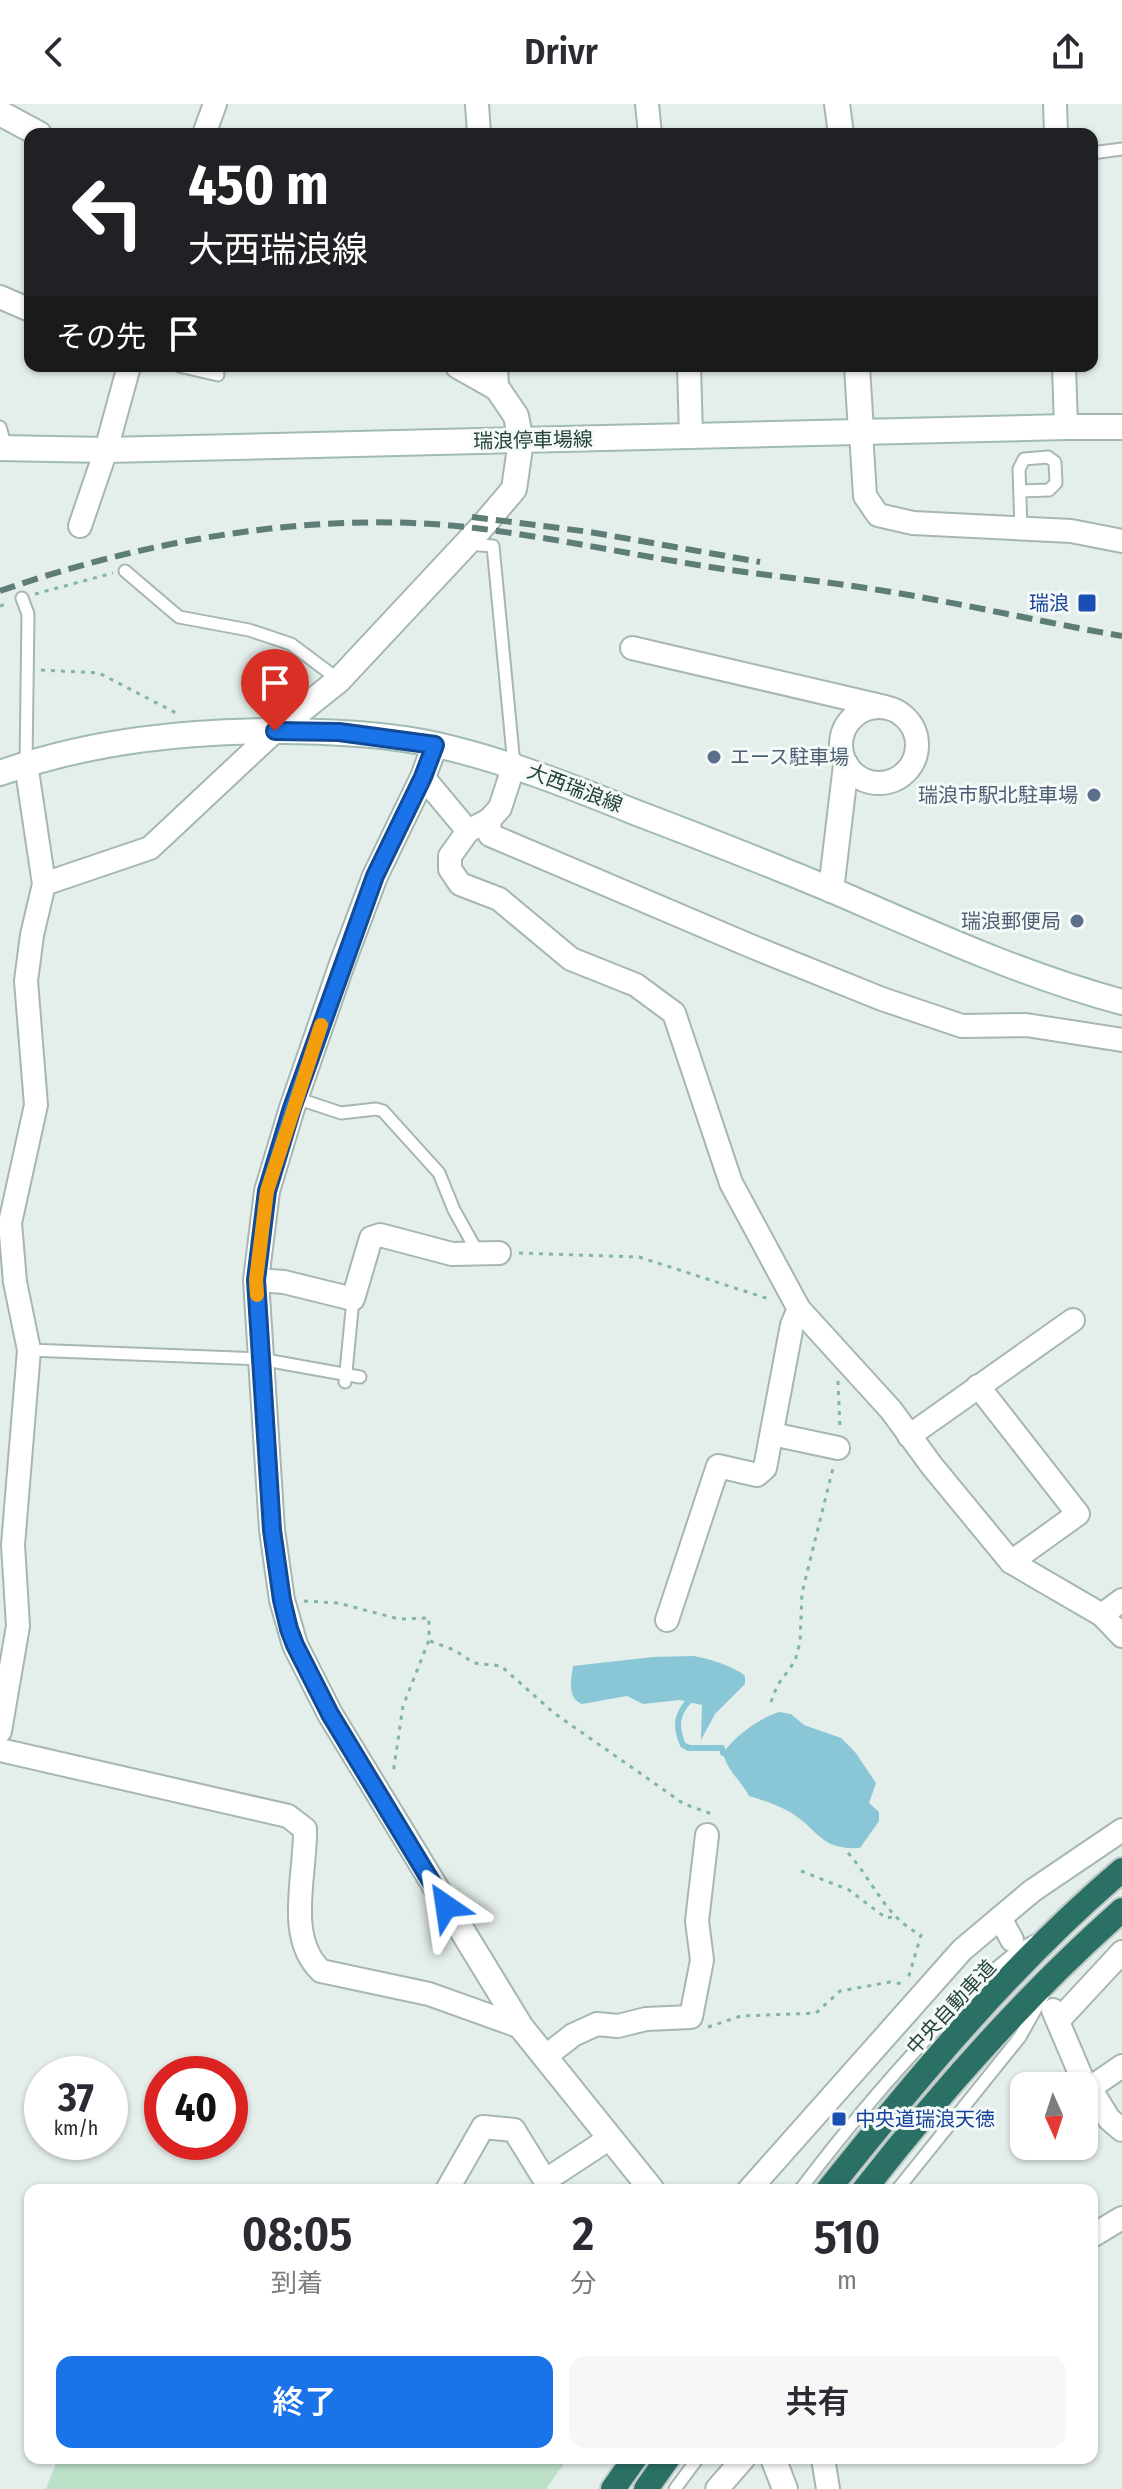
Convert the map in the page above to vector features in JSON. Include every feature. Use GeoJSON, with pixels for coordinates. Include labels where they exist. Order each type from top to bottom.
{"type":"FeatureCollection","features":[{"type":"Feature","properties":{"kind":"highway","name":"中央自動車道"},"geometry":{"type":"LineString","coordinates":[[833,2184],[929,2065],[1061,1926],[1122,1870]]}},
{"type":"Feature","properties":{"kind":"highway"},"geometry":{"type":"LineString","coordinates":[[869,2184],[979,2051],[1062,1965],[1122,1910]]}},
{"type":"Feature","properties":{"kind":"highway"},"geometry":{"type":"LineString","coordinates":[[613,2489],[631,2464]]}},
{"type":"Feature","properties":{"kind":"highway"},"geometry":{"type":"LineString","coordinates":[[646,2489],[664,2464]]}},
{"type":"Feature","properties":{"kind":"street"},"geometry":{"type":"LineString","coordinates":[[206,128],[215,104]]}},
{"type":"Feature","properties":{"kind":"street"},"geometry":{"type":"LineString","coordinates":[[477,104],[479,128]]}},
{"type":"Feature","properties":{"kind":"street"},"geometry":{"type":"LineString","coordinates":[[647,104],[649,128]]}},
{"type":"Feature","properties":{"kind":"street"},"geometry":{"type":"LineString","coordinates":[[837,104],[840,128]]}},
{"type":"Feature","properties":{"kind":"street"},"geometry":{"type":"LineString","coordinates":[[1055,104],[1056,128]]}},
{"type":"Feature","properties":{"kind":"street"},"geometry":{"type":"LineString","coordinates":[[0,113],[28,128]]}},
{"type":"Feature","properties":{"kind":"street"},"geometry":{"type":"LineString","coordinates":[[0,297],[24,307]]}},
{"type":"Feature","properties":{"kind":"street"},"geometry":{"type":"LineString","coordinates":[[80,526],[106,450],[127,372]]}},
{"type":"Feature","properties":{"kind":"street"},"geometry":{"type":"LineString","coordinates":[[689,372],[691,436]]}},
{"type":"Feature","properties":{"kind":"street"},"geometry":{"type":"LineString","coordinates":[[857,372],[865,496],[878,515],[913,523],[1071,531],[1122,541]]}},
{"type":"Feature","properties":{"kind":"street"},"geometry":{"type":"LineString","coordinates":[[1064,372],[1066,427]]}},
{"type":"Feature","properties":{"kind":"street"},"geometry":{"type":"LineString","coordinates":[[44,884],[150,848],[275,731],[339,680],[466,544],[514,489],[521,441],[516,416],[496,377]]}},
{"type":"Feature","properties":{"kind":"street","name":"瑞浪停車場線"},"geometry":{"type":"LineString","coordinates":[[2,441],[106,450],[1122,427]]}},
{"type":"Feature","properties":{"kind":"street"},"geometry":{"type":"LineString","coordinates":[[632,648],[885,707],[907,718],[915,729],[918,741],[912,766],[903,775],[879,784],[866,781],[846,765]]}},
{"type":"Feature","properties":{"kind":"street"},"geometry":{"type":"LineString","coordinates":[[831,890],[846,765],[841,741],[844,729],[861,711],[885,707]]}},
{"type":"Feature","properties":{"kind":"street","name":"大西瑞浪線"},"geometry":{"type":"LineString","coordinates":[[0,773],[130,740],[211,732],[339,732],[435,745],[514,765],[831,890],[994,960],[1061,985],[1122,1002]]}},
{"type":"Feature","properties":{"kind":"street"},"geometry":{"type":"LineString","coordinates":[[435,745],[423,777],[375,876],[296,1098],[267,1191],[256,1280],[272,1530],[282,1600],[295,1645],[315,1687],[521,2027],[647,2184]]}},
{"type":"Feature","properties":{"kind":"street"},"geometry":{"type":"LineString","coordinates":[[0,1731],[18,1626],[13,1545],[29,1350],[7,1282],[10,1223],[36,1105],[26,981],[32,935],[44,884],[26,764]]}},
{"type":"Feature","properties":{"kind":"street"},"geometry":{"type":"LineString","coordinates":[[514,765],[500,808],[489,820],[468,831],[450,856],[450,869],[460,884],[499,899],[571,959],[636,985],[674,1013],[731,1183],[799,1309],[891,1410],[1011,1562],[1102,1615],[1122,1636]]}},
{"type":"Feature","properties":{"kind":"street"},"geometry":{"type":"LineString","coordinates":[[423,777],[468,831]]}},
{"type":"Feature","properties":{"kind":"street"},"geometry":{"type":"LineString","coordinates":[[489,820],[490,835],[882,999],[962,1026],[1026,1025],[1122,1040]]}},
{"type":"Feature","properties":{"kind":"street"},"geometry":{"type":"LineString","coordinates":[[256,1280],[284,1282],[353,1299],[371,1238],[380,1235],[452,1254],[489,1253]]}},
{"type":"Feature","properties":{"kind":"street"},"geometry":{"type":"LineString","coordinates":[[667,1620],[718,1466],[757,1475],[765,1468],[792,1325],[799,1309]]}},
{"type":"Feature","properties":{"kind":"street"},"geometry":{"type":"LineString","coordinates":[[909,1436],[1073,1320]]}},
{"type":"Feature","properties":{"kind":"street"},"geometry":{"type":"LineString","coordinates":[[978,1386],[1078,1514],[1011,1562]]}},
{"type":"Feature","properties":{"kind":"street"},"geometry":{"type":"LineString","coordinates":[[772,1434],[838,1448]]}},
{"type":"Feature","properties":{"kind":"street"},"geometry":{"type":"LineString","coordinates":[[1102,1615],[1122,1600]]}},
{"type":"Feature","properties":{"kind":"street"},"geometry":{"type":"LineString","coordinates":[[0,1750],[288,1816],[305,1829],[301,1940],[309,1960],[321,1971],[429,1994],[521,2027]]}},
{"type":"Feature","properties":{"kind":"street"},"geometry":{"type":"LineString","coordinates":[[546,2056],[573,2035],[597,2024],[618,2026],[646,2019],[691,2017],[702,1960],[697,1921],[709,1824]]}},
{"type":"Feature","properties":{"kind":"street"},"geometry":{"type":"LineString","coordinates":[[754,2184],[962,1950],[1032,1891],[1122,1830]]}},
{"type":"Feature","properties":{"kind":"street"},"geometry":{"type":"LineString","coordinates":[[1000,1918],[1012,1940]]}},
{"type":"Feature","properties":{"kind":"street"},"geometry":{"type":"LineString","coordinates":[[1079,2072],[1055,2014],[1122,1952]]}},
{"type":"Feature","properties":{"kind":"street"},"geometry":{"type":"LineString","coordinates":[[1098,2082],[1122,2066]]}},
{"type":"Feature","properties":{"kind":"street"},"geometry":{"type":"LineString","coordinates":[[1098,2101],[1109,2119],[1122,2130]]}},
{"type":"Feature","properties":{"kind":"street"},"geometry":{"type":"LineString","coordinates":[[450,2184],[483,2127],[514,2130],[547,2184]]}},
{"type":"Feature","properties":{"kind":"street"},"geometry":{"type":"LineString","coordinates":[[549,2184],[610,2138]]}},
{"type":"Feature","properties":{"kind":"street"},"geometry":{"type":"LineString","coordinates":[[1098,2232],[1122,2218]]}},
{"type":"Feature","properties":{"kind":"street"},"geometry":{"type":"LineString","coordinates":[[717,2489],[739,2464]]}},
{"type":"Feature","properties":{"kind":"street"},"geometry":{"type":"LineString","coordinates":[[775,2464],[785,2489]]}},
{"type":"Feature","properties":{"kind":"street"},"geometry":{"type":"LineString","coordinates":[[824,2464],[828,2489]]}},
{"type":"Feature","properties":{"kind":"lane"},"geometry":{"type":"LineString","coordinates":[[1098,152],[1122,149]]}},
{"type":"Feature","properties":{"kind":"lane"},"geometry":{"type":"LineString","coordinates":[[205,372],[218,375]]}},
{"type":"Feature","properties":{"kind":"lane"},"geometry":{"type":"LineString","coordinates":[[1020,491],[1021,529]]}},
{"type":"Feature","properties":{"kind":"lane"},"geometry":{"type":"LineString","coordinates":[[466,544],[493,546],[514,765]]}},
{"type":"Feature","properties":{"kind":"lane"},"geometry":{"type":"LineString","coordinates":[[125,571],[179,617],[249,630],[291,644],[339,680]]}},
{"type":"Feature","properties":{"kind":"lane"},"geometry":{"type":"LineString","coordinates":[[22,598],[28,614],[26,764]]}},
{"type":"Feature","properties":{"kind":"lane"},"geometry":{"type":"LineString","coordinates":[[296,1098],[341,1113],[383,1111],[439,1173],[454,1210],[489,1253]]}},
{"type":"Feature","properties":{"kind":"lane"},"geometry":{"type":"LineString","coordinates":[[345,1377],[353,1299]]}},
{"type":"Feature","properties":{"kind":"lane"},"geometry":{"type":"LineString","coordinates":[[29,1350],[260,1359],[345,1377],[360,1377]]}},
{"type":"Feature","properties":{"kind":"lane"},"geometry":{"type":"LineString","coordinates":[[804,2184],[853,2119],[934,2030],[1011,1953],[1061,1926]]}},
{"type":"Feature","properties":{"kind":"lane"},"geometry":{"type":"LineString","coordinates":[[902,2184],[1020,2037],[1062,1965]]}},
{"type":"Feature","properties":{"kind":"lane"},"geometry":{"type":"LineString","coordinates":[[675,2489],[694,2464]]}},
{"type":"Feature","properties":{"kind":"path"},"geometry":{"type":"LineString","coordinates":[[0,606],[91,578],[125,571]]}},
{"type":"Feature","properties":{"kind":"path"},"geometry":{"type":"LineString","coordinates":[[27,670],[99,673],[211,732]]}},
{"type":"Feature","properties":{"kind":"path"},"geometry":{"type":"LineString","coordinates":[[489,1253],[639,1257],[799,1309]]}},
{"type":"Feature","properties":{"kind":"path"},"geometry":{"type":"LineString","coordinates":[[771,1702],[777,1686],[795,1661],[800,1642],[802,1593],[841,1431],[838,1379],[843,1358]]}},
{"type":"Feature","properties":{"kind":"path"},"geometry":{"type":"LineString","coordinates":[[282,1600],[338,1603],[399,1619],[429,1618],[429,1640],[403,1706],[387,1809]]}},
{"type":"Feature","properties":{"kind":"path"},"geometry":{"type":"LineString","coordinates":[[429,1640],[454,1650],[474,1663],[501,1666],[554,1713],[709,1824]]}},
{"type":"Feature","properties":{"kind":"path"},"geometry":{"type":"LineString","coordinates":[[691,2017],[705,2028],[741,2016],[816,2013],[840,1991],[890,1982],[909,1984],[908,1974],[921,1935],[894,1917],[848,1853]]}},
{"type":"Feature","properties":{"kind":"path"},"geometry":{"type":"LineString","coordinates":[[801,1871],[849,1890],[886,1918],[894,1917]]}},
{"type":"Feature","properties":{"kind":"green space"},"geometry":{"type":"Polygon","coordinates":[[[56,2464],[564,2464],[546,2489],[46,2489],[56,2464]]]}},
{"type":"Feature","properties":{"kind":"water"},"geometry":{"type":"Polygon","coordinates":[[[692,1656],[720,1663],[745,1676],[745,1684],[715,1714],[701,1740],[702,1705],[680,1700],[643,1704],[627,1696],[582,1704],[572,1693],[573,1666],[692,1656]]]}},
{"type":"Feature","properties":{"kind":"water"},"geometry":{"type":"Polygon","coordinates":[[[779,1712],[791,1714],[804,1725],[841,1738],[855,1752],[876,1783],[869,1803],[879,1812],[879,1821],[860,1848],[836,1846],[821,1838],[790,1812],[749,1796],[728,1765],[723,1753],[734,1740],[755,1723],[779,1712]]]}},
{"type":"Feature","properties":{"kind":"waterway"},"geometry":{"type":"LineString","coordinates":[[690,1700],[678,1721],[683,1745],[689,1748],[722,1748],[723,1753]]}},
{"type":"Feature","properties":{"kind":"railway"},"geometry":{"type":"LineString","coordinates":[[472,517],[590,532],[760,562]]}},
{"type":"Feature","properties":{"kind":"railway"},"geometry":{"type":"LineString","coordinates":[[0,591],[116,556],[238,533],[300,526],[423,524],[511,533],[710,567],[866,588],[1122,636]]}},
{"type":"Feature","properties":{"kind":"slow traffic"},"geometry":{"type":"LineString","coordinates":[[257,1295],[256,1280],[267,1191],[321,1025]]}},
{"type":"Feature","properties":{"kind":"place","name":"瑞浪"},"geometry":{"type":"Point","coordinates":[1087,603]}},
{"type":"Feature","properties":{"kind":"place","name":"エース駐車場"},"geometry":{"type":"Point","coordinates":[714,757]}},
{"type":"Feature","properties":{"kind":"place","name":"瑞浪市駅北駐車場"},"geometry":{"type":"Point","coordinates":[1094,795]}},
{"type":"Feature","properties":{"kind":"place","name":"瑞浪郵便局"},"geometry":{"type":"Point","coordinates":[1077,921]}},
{"type":"Feature","properties":{"kind":"place","name":"中央道瑞浪天徳"},"geometry":{"type":"Point","coordinates":[839,2119]}},
{"type":"Feature","properties":{"kind":"route"},"geometry":{"type":"LineString","coordinates":[[275,731],[339,732],[435,745],[423,777],[375,876],[292,1108],[267,1191],[256,1280],[272,1530],[289,1629],[330,1714],[446,1906]]}}]}
